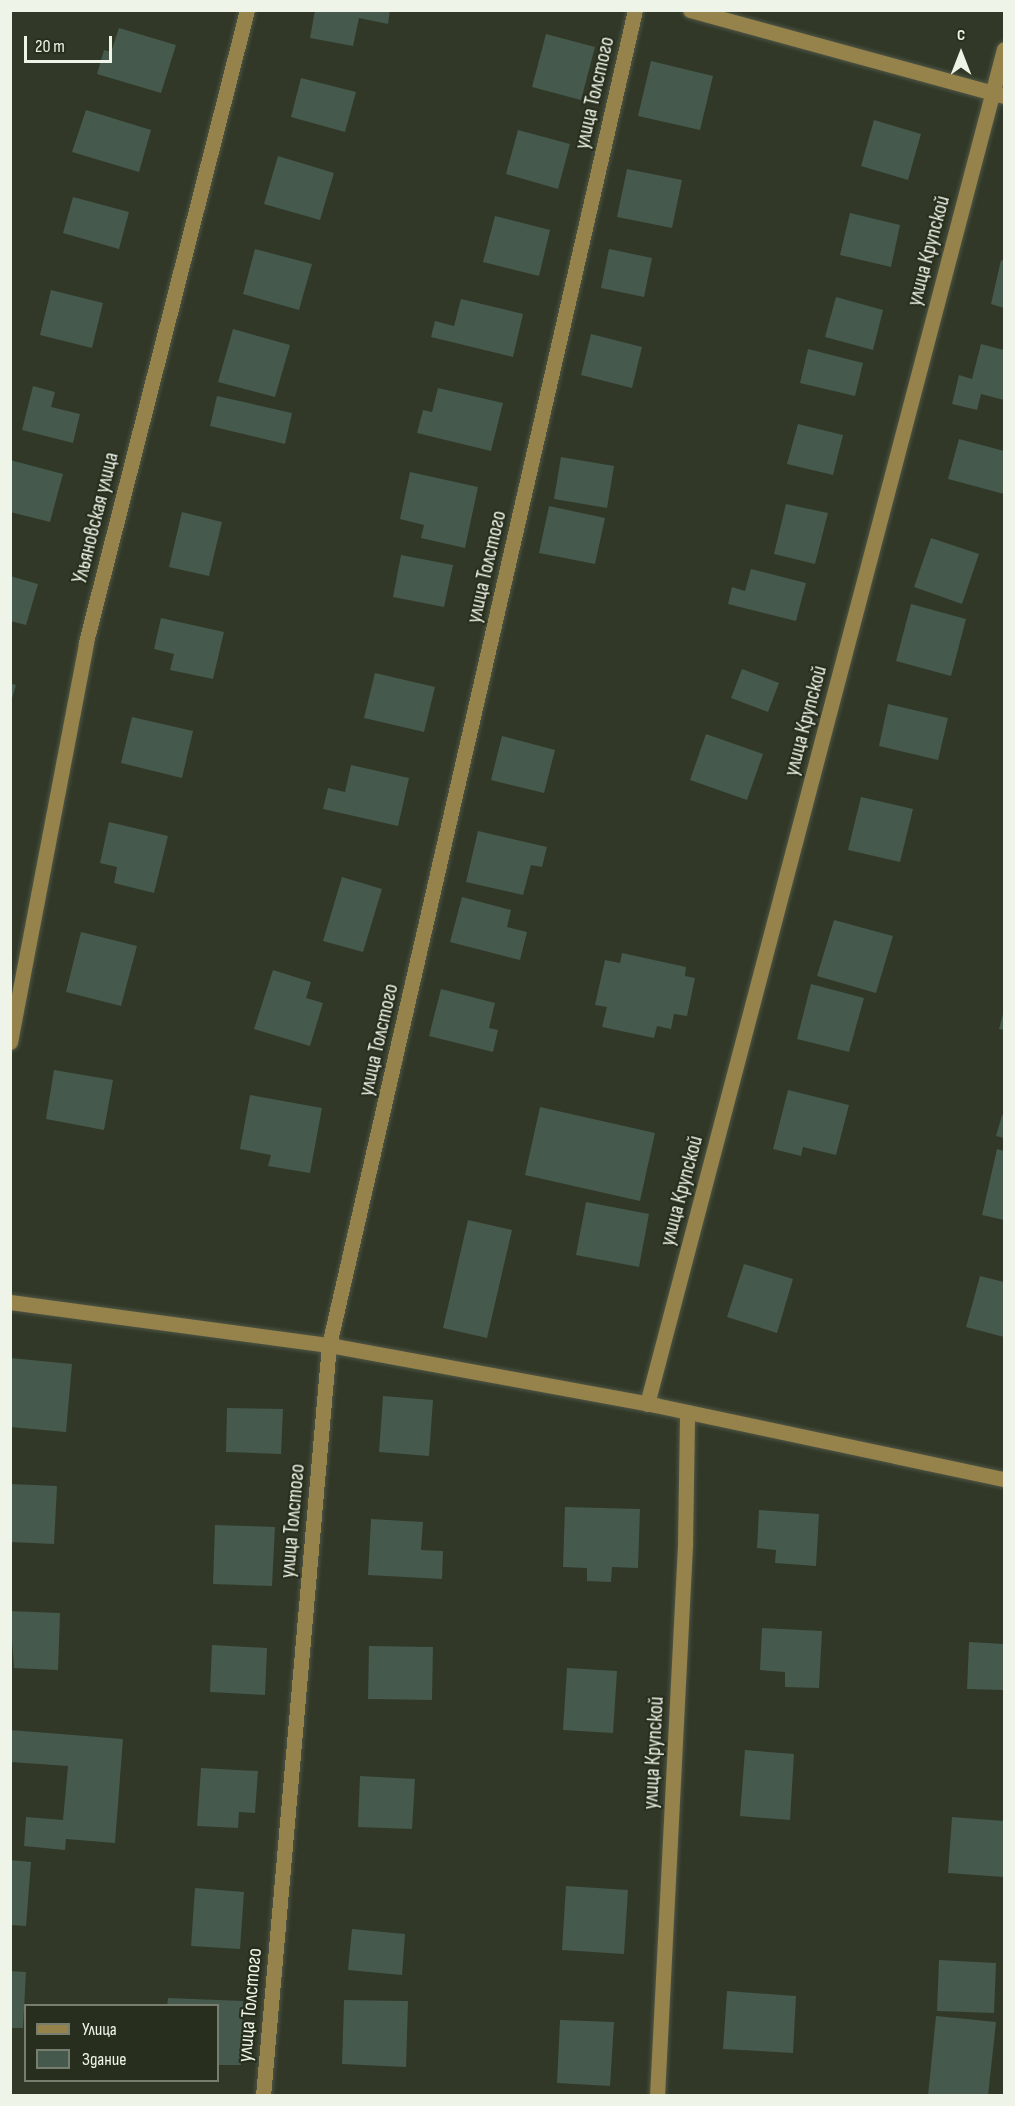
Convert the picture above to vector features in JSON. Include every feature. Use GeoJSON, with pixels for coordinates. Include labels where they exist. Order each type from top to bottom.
{"type":"FeatureCollection","features":[{"type":"Feature","properties":{"kind":"street","name":"Ульяновская улица"},"geometry":{"type":"LineString","coordinates":[[10,1042],[86,642],[247,10]]}},
{"type":"Feature","properties":{"kind":"street","name":"улица Толстого"},"geometry":{"type":"LineString","coordinates":[[263,2096],[329,1345],[635,10]]}},
{"type":"Feature","properties":{"kind":"street"},"geometry":{"type":"LineString","coordinates":[[690,10],[999,94]]}},
{"type":"Feature","properties":{"kind":"street","name":"улица Крупской"},"geometry":{"type":"LineString","coordinates":[[647,1404],[999,94],[1005,49]]}},
{"type":"Feature","properties":{"kind":"street"},"geometry":{"type":"LineString","coordinates":[[10,1302],[329,1345],[647,1404],[1005,1479]]}},
{"type":"Feature","properties":{"kind":"street","name":"улица Крупской"},"geometry":{"type":"LineString","coordinates":[[657,2096],[685,1545],[687,1413]]}},
{"type":"Feature","properties":{"kind":"building"},"geometry":{"type":"Polygon","coordinates":[[[315,10],[390,10],[388,24],[359,18],[353,46],[310,38],[315,10]]]}},
{"type":"Feature","properties":{"kind":"building"},"geometry":{"type":"Polygon","coordinates":[[[119,28],[176,45],[161,93],[97,74],[104,50],[111,52],[119,28]]]}},
{"type":"Feature","properties":{"kind":"building"},"geometry":{"type":"Polygon","coordinates":[[[546,34],[595,47],[581,100],[532,87],[546,34]]]}},
{"type":"Feature","properties":{"kind":"building"},"geometry":{"type":"Polygon","coordinates":[[[651,61],[713,76],[700,130],[638,116],[651,61]]]}},
{"type":"Feature","properties":{"kind":"building"},"geometry":{"type":"Polygon","coordinates":[[[301,78],[356,92],[345,132],[291,117],[301,78]]]}},
{"type":"Feature","properties":{"kind":"building"},"geometry":{"type":"Polygon","coordinates":[[[86,110],[151,130],[139,172],[72,152],[86,110]]]}},
{"type":"Feature","properties":{"kind":"building"},"geometry":{"type":"Polygon","coordinates":[[[874,120],[921,134],[908,180],[861,166],[874,120]]]}},
{"type":"Feature","properties":{"kind":"building"},"geometry":{"type":"Polygon","coordinates":[[[518,130],[570,144],[558,189],[506,174],[518,130]]]}},
{"type":"Feature","properties":{"kind":"building"},"geometry":{"type":"Polygon","coordinates":[[[278,156],[334,173],[320,220],[264,204],[278,156]]]}},
{"type":"Feature","properties":{"kind":"building"},"geometry":{"type":"Polygon","coordinates":[[[627,169],[682,180],[672,228],[617,217],[627,169]]]}},
{"type":"Feature","properties":{"kind":"building"},"geometry":{"type":"Polygon","coordinates":[[[73,197],[129,212],[119,249],[63,233],[73,197]]]}},
{"type":"Feature","properties":{"kind":"building"},"geometry":{"type":"Polygon","coordinates":[[[850,213],[900,225],[891,267],[840,255],[850,213]]]}},
{"type":"Feature","properties":{"kind":"building"},"geometry":{"type":"Polygon","coordinates":[[[495,216],[550,230],[539,276],[483,262],[495,216]]]}},
{"type":"Feature","properties":{"kind":"building"},"geometry":{"type":"Polygon","coordinates":[[[255,249],[312,264],[299,310],[243,294],[255,249]]]}},
{"type":"Feature","properties":{"kind":"building"},"geometry":{"type":"Polygon","coordinates":[[[609,249],[652,258],[644,297],[601,288],[609,249]]]}},
{"type":"Feature","properties":{"kind":"building"},"geometry":{"type":"Polygon","coordinates":[[[1001,260],[1004,261],[1004,308],[991,304],[1001,260]]]}},
{"type":"Feature","properties":{"kind":"building"},"geometry":{"type":"Polygon","coordinates":[[[51,290],[103,303],[92,348],[40,335],[51,290]]]}},
{"type":"Feature","properties":{"kind":"building"},"geometry":{"type":"Polygon","coordinates":[[[836,297],[883,310],[873,350],[825,337],[836,297]]]}},
{"type":"Feature","properties":{"kind":"building"},"geometry":{"type":"Polygon","coordinates":[[[461,299],[523,314],[513,357],[431,337],[435,321],[454,326],[461,299]]]}},
{"type":"Feature","properties":{"kind":"building"},"geometry":{"type":"Polygon","coordinates":[[[233,329],[290,345],[275,397],[218,382],[233,329]]]}},
{"type":"Feature","properties":{"kind":"building"},"geometry":{"type":"Polygon","coordinates":[[[591,334],[642,347],[632,388],[581,375],[591,334]]]}},
{"type":"Feature","properties":{"kind":"building"},"geometry":{"type":"Polygon","coordinates":[[[981,344],[1004,350],[1004,400],[981,394],[977,410],[952,404],[959,375],[972,379],[981,344]]]}},
{"type":"Feature","properties":{"kind":"building"},"geometry":{"type":"Polygon","coordinates":[[[808,349],[863,363],[855,396],[800,383],[808,349]]]}},
{"type":"Feature","properties":{"kind":"building"},"geometry":{"type":"Polygon","coordinates":[[[33,386],[55,392],[51,407],[80,414],[73,443],[22,430],[33,386]]]}},
{"type":"Feature","properties":{"kind":"building"},"geometry":{"type":"Polygon","coordinates":[[[438,388],[503,403],[491,451],[417,433],[423,410],[432,412],[438,388]]]}},
{"type":"Feature","properties":{"kind":"building"},"geometry":{"type":"Polygon","coordinates":[[[217,396],[292,413],[285,444],[210,426],[217,396]]]}},
{"type":"Feature","properties":{"kind":"building"},"geometry":{"type":"Polygon","coordinates":[[[798,424],[843,435],[833,475],[787,464],[798,424]]]}},
{"type":"Feature","properties":{"kind":"building"},"geometry":{"type":"Polygon","coordinates":[[[959,439],[1004,451],[1004,494],[948,479],[959,439]]]}},
{"type":"Feature","properties":{"kind":"building"},"geometry":{"type":"Polygon","coordinates":[[[561,457],[614,466],[607,508],[554,499],[561,457]]]}},
{"type":"Feature","properties":{"kind":"building"},"geometry":{"type":"Polygon","coordinates":[[[10,460],[63,474],[50,522],[10,512],[10,460]]]}},
{"type":"Feature","properties":{"kind":"building"},"geometry":{"type":"Polygon","coordinates":[[[410,472],[478,487],[465,548],[421,538],[424,525],[400,519],[410,472]]]}},
{"type":"Feature","properties":{"kind":"building"},"geometry":{"type":"Polygon","coordinates":[[[786,504],[828,513],[815,564],[774,554],[786,504]]]}},
{"type":"Feature","properties":{"kind":"building"},"geometry":{"type":"Polygon","coordinates":[[[549,506],[605,518],[595,564],[539,553],[549,506]]]}},
{"type":"Feature","properties":{"kind":"building"},"geometry":{"type":"Polygon","coordinates":[[[182,512],[222,522],[209,576],[169,567],[182,512]]]}},
{"type":"Feature","properties":{"kind":"building"},"geometry":{"type":"Polygon","coordinates":[[[931,538],[979,554],[962,604],[914,587],[931,538]]]}},
{"type":"Feature","properties":{"kind":"building"},"geometry":{"type":"Polygon","coordinates":[[[401,555],[453,565],[444,607],[393,597],[401,555]]]}},
{"type":"Feature","properties":{"kind":"building"},"geometry":{"type":"Polygon","coordinates":[[[751,569],[806,583],[796,621],[728,604],[732,587],[745,591],[751,569]]]}},
{"type":"Feature","properties":{"kind":"building"},"geometry":{"type":"Polygon","coordinates":[[[10,576],[38,584],[26,625],[10,621],[10,576]]]}},
{"type":"Feature","properties":{"kind":"building"},"geometry":{"type":"Polygon","coordinates":[[[911,604],[966,619],[951,676],[896,661],[911,604]]]}},
{"type":"Feature","properties":{"kind":"building"},"geometry":{"type":"Polygon","coordinates":[[[161,618],[224,632],[213,679],[170,670],[174,654],[154,649],[161,618]]]}},
{"type":"Feature","properties":{"kind":"building"},"geometry":{"type":"Polygon","coordinates":[[[742,669],[779,683],[768,712],[731,698],[742,669]]]}},
{"type":"Feature","properties":{"kind":"building"},"geometry":{"type":"Polygon","coordinates":[[[375,673],[435,687],[424,732],[364,718],[375,673]]]}},
{"type":"Feature","properties":{"kind":"building"},"geometry":{"type":"Polygon","coordinates":[[[10,683],[16,685],[11,702],[10,701],[10,683]]]}},
{"type":"Feature","properties":{"kind":"building"},"geometry":{"type":"Polygon","coordinates":[[[888,704],[948,718],[938,760],[879,746],[888,704]]]}},
{"type":"Feature","properties":{"kind":"building"},"geometry":{"type":"Polygon","coordinates":[[[132,717],[193,731],[182,778],[121,763],[132,717]]]}},
{"type":"Feature","properties":{"kind":"building"},"geometry":{"type":"Polygon","coordinates":[[[706,734],[763,754],[747,800],[690,780],[706,734]]]}},
{"type":"Feature","properties":{"kind":"building"},"geometry":{"type":"Polygon","coordinates":[[[502,736],[555,750],[544,793],[491,780],[502,736]]]}},
{"type":"Feature","properties":{"kind":"building"},"geometry":{"type":"Polygon","coordinates":[[[351,765],[409,778],[398,826],[323,809],[328,788],[345,792],[351,765]]]}},
{"type":"Feature","properties":{"kind":"building"},"geometry":{"type":"Polygon","coordinates":[[[861,797],[913,809],[900,862],[848,850],[861,797]]]}},
{"type":"Feature","properties":{"kind":"building"},"geometry":{"type":"Polygon","coordinates":[[[109,822],[168,836],[154,893],[114,883],[117,867],[100,863],[109,822]]]}},
{"type":"Feature","properties":{"kind":"building"},"geometry":{"type":"Polygon","coordinates":[[[478,831],[547,847],[542,867],[531,865],[523,895],[466,882],[478,831]]]}},
{"type":"Feature","properties":{"kind":"building"},"geometry":{"type":"Polygon","coordinates":[[[342,877],[382,889],[363,952],[323,941],[342,877]]]}},
{"type":"Feature","properties":{"kind":"building"},"geometry":{"type":"Polygon","coordinates":[[[462,897],[511,910],[507,927],[527,932],[520,960],[450,942],[462,897]]]}},
{"type":"Feature","properties":{"kind":"building"},"geometry":{"type":"Polygon","coordinates":[[[834,920],[893,936],[876,993],[817,976],[834,920]]]}},
{"type":"Feature","properties":{"kind":"building"},"geometry":{"type":"Polygon","coordinates":[[[81,932],[137,946],[121,1006],[66,992],[81,932]]]}},
{"type":"Feature","properties":{"kind":"building"},"geometry":{"type":"Polygon","coordinates":[[[622,953],[686,967],[685,976],[695,978],[687,1016],[674,1014],[671,1029],[657,1026],[654,1038],[602,1027],[607,1007],[595,1005],[605,960],[620,963],[622,953]]]}},
{"type":"Feature","properties":{"kind":"building"},"geometry":{"type":"Polygon","coordinates":[[[273,970],[311,982],[306,998],[323,1003],[310,1046],[254,1029],[273,970]]]}},
{"type":"Feature","properties":{"kind":"building"},"geometry":{"type":"Polygon","coordinates":[[[811,984],[864,998],[849,1052],[797,1039],[811,984]]]}},
{"type":"Feature","properties":{"kind":"building"},"geometry":{"type":"Polygon","coordinates":[[[441,989],[495,1003],[489,1028],[498,1030],[493,1052],[429,1036],[441,989]]]}},
{"type":"Feature","properties":{"kind":"building"},"geometry":{"type":"Polygon","coordinates":[[[1004,1010],[1004,1030],[999,1029],[1004,1010]]]}},
{"type":"Feature","properties":{"kind":"building"},"geometry":{"type":"Polygon","coordinates":[[[54,1070],[113,1080],[104,1130],[46,1119],[54,1070]]]}},
{"type":"Feature","properties":{"kind":"building"},"geometry":{"type":"Polygon","coordinates":[[[788,1090],[849,1105],[836,1155],[803,1147],[801,1156],[773,1149],[788,1090]]]}},
{"type":"Feature","properties":{"kind":"building"},"geometry":{"type":"Polygon","coordinates":[[[250,1095],[322,1108],[310,1173],[268,1166],[271,1155],[240,1149],[250,1095]]]}},
{"type":"Feature","properties":{"kind":"building"},"geometry":{"type":"Polygon","coordinates":[[[540,1107],[655,1133],[640,1201],[525,1175],[540,1107]]]}},
{"type":"Feature","properties":{"kind":"building"},"geometry":{"type":"Polygon","coordinates":[[[1002,1115],[1004,1116],[1004,1138],[996,1136],[1002,1115]]]}},
{"type":"Feature","properties":{"kind":"building"},"geometry":{"type":"Polygon","coordinates":[[[997,1149],[1004,1151],[1004,1220],[982,1215],[997,1149]]]}},
{"type":"Feature","properties":{"kind":"building"},"geometry":{"type":"Polygon","coordinates":[[[586,1202],[649,1214],[639,1267],[576,1255],[586,1202]]]}},
{"type":"Feature","properties":{"kind":"building"},"geometry":{"type":"Polygon","coordinates":[[[468,1220],[512,1230],[487,1338],[443,1328],[468,1220]]]}},
{"type":"Feature","properties":{"kind":"building"},"geometry":{"type":"Polygon","coordinates":[[[744,1264],[793,1279],[777,1333],[727,1317],[744,1264]]]}},
{"type":"Feature","properties":{"kind":"building"},"geometry":{"type":"Polygon","coordinates":[[[980,1276],[1004,1282],[1004,1337],[966,1327],[980,1276]]]}},
{"type":"Feature","properties":{"kind":"building"},"geometry":{"type":"Polygon","coordinates":[[[11,1358],[72,1364],[66,1432],[10,1427],[11,1358]]]}},
{"type":"Feature","properties":{"kind":"building"},"geometry":{"type":"Polygon","coordinates":[[[383,1396],[433,1400],[429,1456],[379,1452],[383,1396]]]}},
{"type":"Feature","properties":{"kind":"building"},"geometry":{"type":"Polygon","coordinates":[[[227,1408],[283,1409],[281,1454],[226,1452],[227,1408]]]}},
{"type":"Feature","properties":{"kind":"building"},"geometry":{"type":"Polygon","coordinates":[[[10,1484],[57,1486],[54,1544],[10,1542],[10,1484]]]}},
{"type":"Feature","properties":{"kind":"building"},"geometry":{"type":"Polygon","coordinates":[[[565,1507],[640,1509],[638,1568],[612,1567],[611,1582],[587,1581],[587,1568],[563,1567],[565,1507]]]}},
{"type":"Feature","properties":{"kind":"building"},"geometry":{"type":"Polygon","coordinates":[[[759,1510],[819,1514],[816,1566],[775,1563],[776,1550],[757,1548],[759,1510]]]}},
{"type":"Feature","properties":{"kind":"building"},"geometry":{"type":"Polygon","coordinates":[[[371,1519],[423,1522],[421,1550],[443,1551],[442,1579],[368,1575],[371,1519]]]}},
{"type":"Feature","properties":{"kind":"building"},"geometry":{"type":"Polygon","coordinates":[[[215,1525],[275,1527],[272,1586],[213,1584],[215,1525]]]}},
{"type":"Feature","properties":{"kind":"building"},"geometry":{"type":"Polygon","coordinates":[[[10,1611],[60,1613],[58,1670],[14,1668],[10,1611]]]}},
{"type":"Feature","properties":{"kind":"building"},"geometry":{"type":"Polygon","coordinates":[[[762,1628],[822,1631],[819,1688],[785,1687],[785,1672],[760,1670],[762,1628]]]}},
{"type":"Feature","properties":{"kind":"building"},"geometry":{"type":"Polygon","coordinates":[[[969,1642],[1004,1644],[1004,1690],[967,1689],[969,1642]]]}},
{"type":"Feature","properties":{"kind":"building"},"geometry":{"type":"Polygon","coordinates":[[[212,1645],[267,1648],[265,1695],[210,1692],[212,1645]]]}},
{"type":"Feature","properties":{"kind":"building"},"geometry":{"type":"Polygon","coordinates":[[[369,1646],[433,1647],[432,1700],[368,1699],[369,1646]]]}},
{"type":"Feature","properties":{"kind":"building"},"geometry":{"type":"Polygon","coordinates":[[[567,1668],[617,1671],[613,1733],[563,1730],[567,1668]]]}},
{"type":"Feature","properties":{"kind":"building"},"geometry":{"type":"Polygon","coordinates":[[[10,1730],[123,1739],[115,1843],[66,1839],[65,1850],[24,1846],[26,1817],[63,1820],[68,1766],[10,1762],[10,1730]]]}},
{"type":"Feature","properties":{"kind":"building"},"geometry":{"type":"Polygon","coordinates":[[[745,1750],[794,1754],[790,1820],[740,1816],[745,1750]]]}},
{"type":"Feature","properties":{"kind":"building"},"geometry":{"type":"Polygon","coordinates":[[[201,1768],[258,1771],[255,1813],[239,1812],[238,1828],[197,1826],[201,1768]]]}},
{"type":"Feature","properties":{"kind":"building"},"geometry":{"type":"Polygon","coordinates":[[[360,1776],[415,1779],[412,1829],[358,1827],[360,1776]]]}},
{"type":"Feature","properties":{"kind":"building"},"geometry":{"type":"Polygon","coordinates":[[[952,1817],[1004,1821],[1004,1877],[948,1873],[952,1817]]]}},
{"type":"Feature","properties":{"kind":"building"},"geometry":{"type":"Polygon","coordinates":[[[10,1860],[31,1862],[26,1926],[10,1925],[10,1860]]]}},
{"type":"Feature","properties":{"kind":"building"},"geometry":{"type":"Polygon","coordinates":[[[566,1886],[628,1890],[624,1954],[562,1950],[566,1886]]]}},
{"type":"Feature","properties":{"kind":"building"},"geometry":{"type":"Polygon","coordinates":[[[195,1888],[244,1892],[240,1949],[191,1946],[195,1888]]]}},
{"type":"Feature","properties":{"kind":"building"},"geometry":{"type":"Polygon","coordinates":[[[352,1929],[405,1934],[402,1975],[348,1970],[352,1929]]]}},
{"type":"Feature","properties":{"kind":"building"},"geometry":{"type":"Polygon","coordinates":[[[939,1960],[996,1963],[994,2013],[937,2011],[939,1960]]]}},
{"type":"Feature","properties":{"kind":"building"},"geometry":{"type":"Polygon","coordinates":[[[10,1971],[26,1972],[23,2028],[10,2028],[10,1971]]]}},
{"type":"Feature","properties":{"kind":"building"},"geometry":{"type":"Polygon","coordinates":[[[727,1991],[796,1996],[793,2053],[723,2049],[727,1991]]]}},
{"type":"Feature","properties":{"kind":"building"},"geometry":{"type":"Polygon","coordinates":[[[168,1998],[243,2001],[241,2065],[219,2065],[219,2004],[167,2004],[168,1998]]]}},
{"type":"Feature","properties":{"kind":"building"},"geometry":{"type":"Polygon","coordinates":[[[344,2000],[408,2001],[406,2067],[342,2064],[344,2000]]]}},
{"type":"Feature","properties":{"kind":"building"},"geometry":{"type":"Polygon","coordinates":[[[936,2016],[996,2022],[988,2096],[928,2096],[936,2016]]]}},
{"type":"Feature","properties":{"kind":"building"},"geometry":{"type":"Polygon","coordinates":[[[560,2020],[614,2022],[610,2086],[557,2083],[560,2020]]]}}]}
